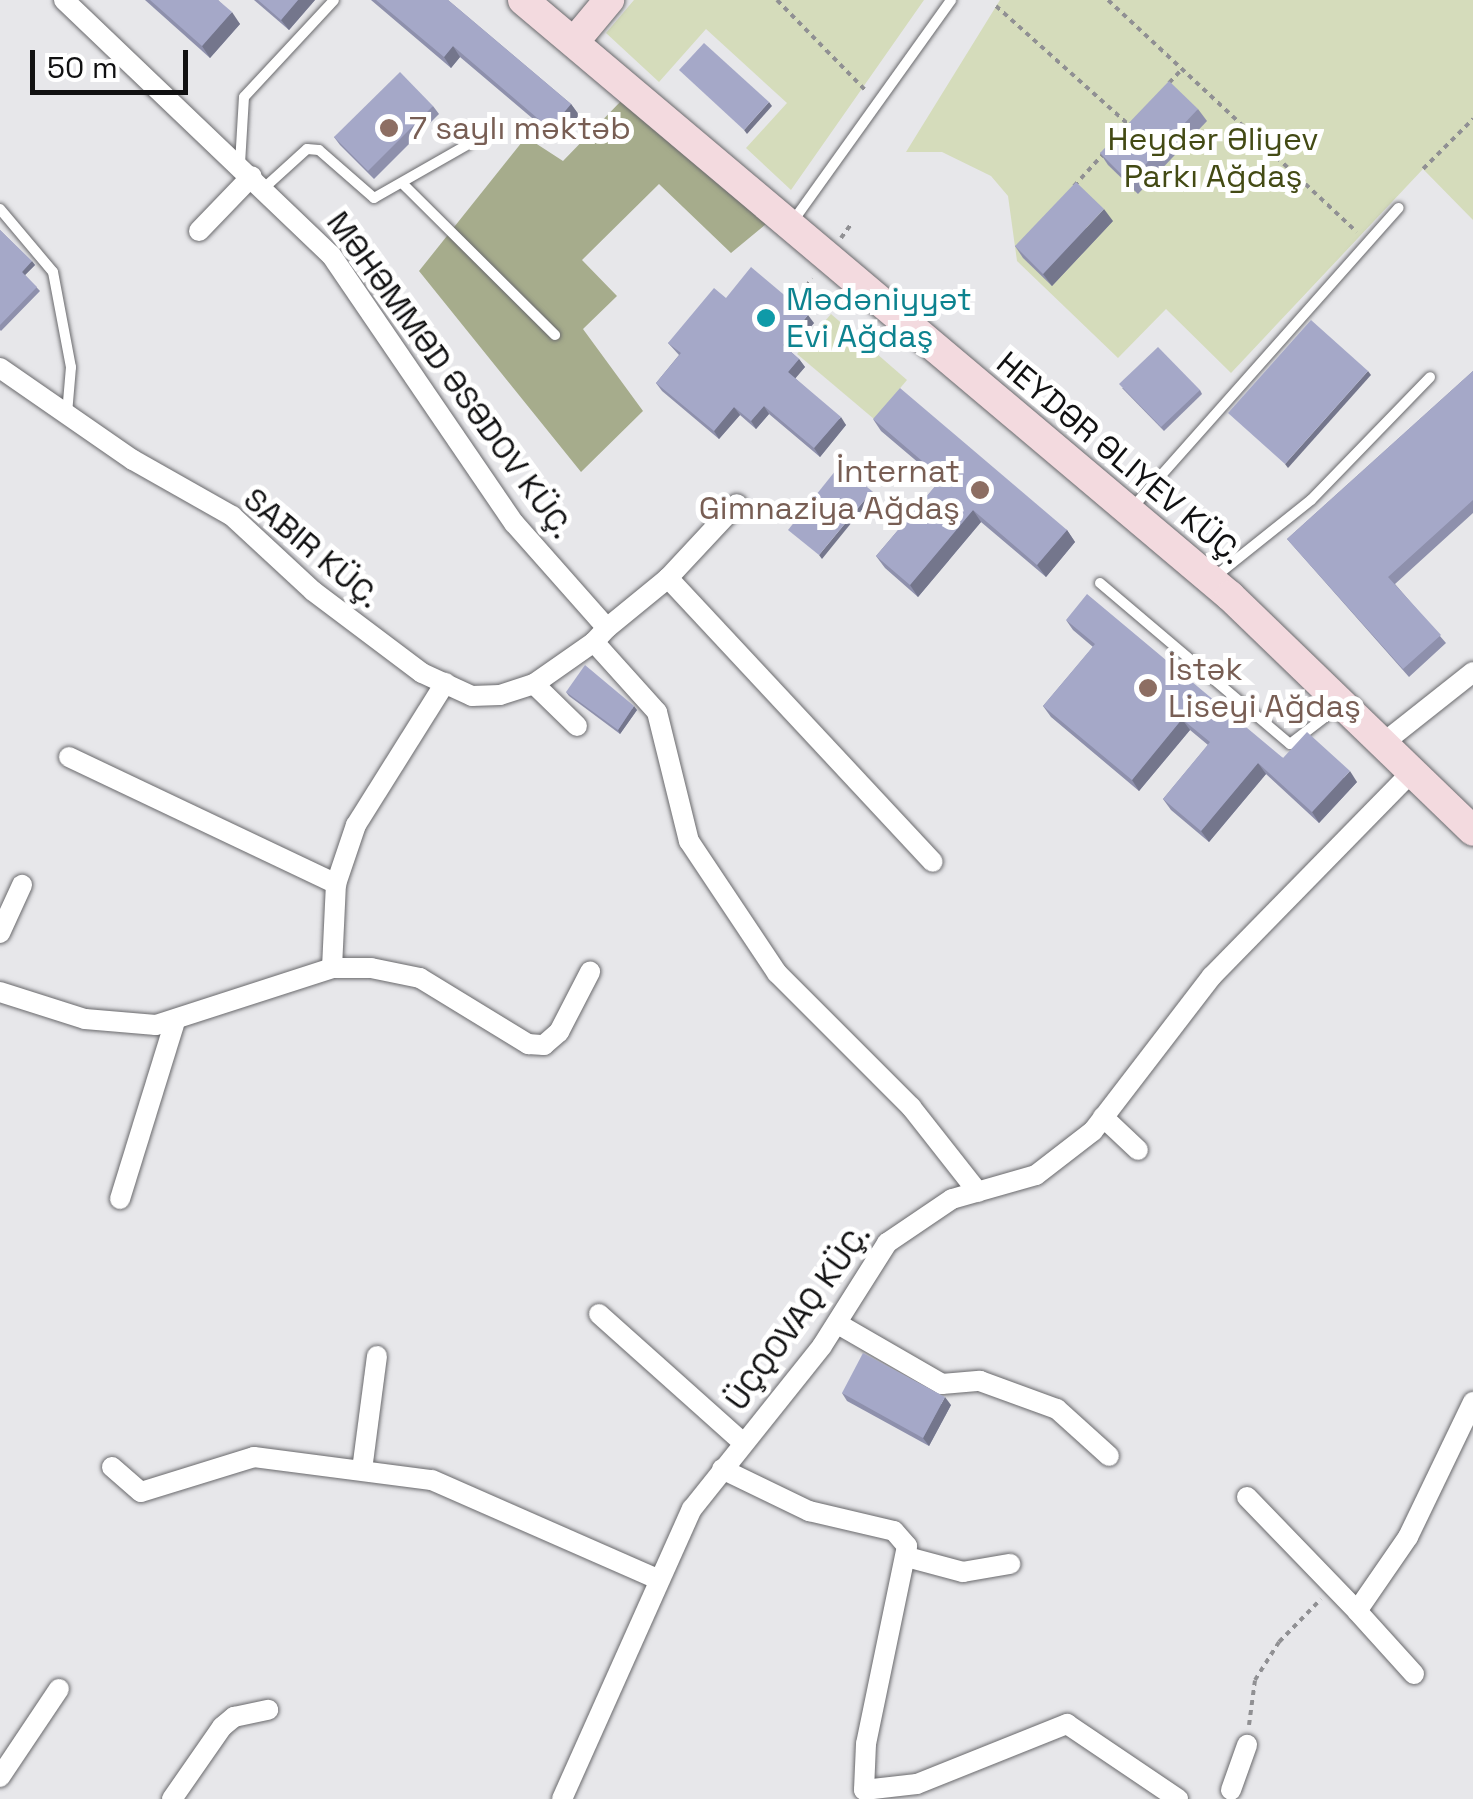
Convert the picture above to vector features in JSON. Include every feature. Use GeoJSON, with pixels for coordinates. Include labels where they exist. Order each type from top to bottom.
{"type":"FeatureCollection","features":[{"type":"Feature","properties":{"kind":"main road","name":"HEYDƏR ƏLIYEV KÜÇ."},"geometry":{"type":"LineString","coordinates":[[524,0],[1212,580],[1346,701],[1473,832]]}},
{"type":"Feature","properties":{"kind":"main road"},"geometry":{"type":"LineString","coordinates":[[574,42],[608,0]]}},
{"type":"Feature","properties":{"kind":"street","name":"MƏHƏMMƏD ƏSƏDOV KÜÇ."},"geometry":{"type":"LineString","coordinates":[[64,0],[331,254],[514,523],[658,712],[689,841],[777,973],[910,1108],[978,1192]]}},
{"type":"Feature","properties":{"kind":"street"},"geometry":{"type":"LineString","coordinates":[[199,231],[252,176]]}},
{"type":"Feature","properties":{"kind":"street","name":"SABIR KÜÇ."},"geometry":{"type":"LineString","coordinates":[[0,368],[67,415],[232,516],[371,638],[472,696],[500,696],[534,684],[600,635]]}},
{"type":"Feature","properties":{"kind":"street"},"geometry":{"type":"LineString","coordinates":[[600,635],[668,578],[737,504]]}},
{"type":"Feature","properties":{"kind":"street"},"geometry":{"type":"LineString","coordinates":[[668,578],[933,862]]}},
{"type":"Feature","properties":{"kind":"street"},"geometry":{"type":"LineString","coordinates":[[1386,741],[1473,672]]}},
{"type":"Feature","properties":{"kind":"street"},"geometry":{"type":"LineString","coordinates":[[332,968],[336,884],[380,777],[445,683]]}},
{"type":"Feature","properties":{"kind":"street"},"geometry":{"type":"LineString","coordinates":[[534,684],[577,726]]}},
{"type":"Feature","properties":{"kind":"street"},"geometry":{"type":"LineString","coordinates":[[69,757],[336,884]]}},
{"type":"Feature","properties":{"kind":"street","name":"ÜÇQOVAQ KÜÇ."},"geometry":{"type":"LineString","coordinates":[[562,1799],[692,1509],[838,1324],[887,1243],[904,1226],[978,1192],[1059,1162],[1104,1117],[1212,976],[1414,770]]}},
{"type":"Feature","properties":{"kind":"street"},"geometry":{"type":"LineString","coordinates":[[0,933],[22,886]]}},
{"type":"Feature","properties":{"kind":"street"},"geometry":{"type":"LineString","coordinates":[[0,992],[85,1018],[174,1020],[332,968],[420,978],[528,1044],[544,1044],[559,1032],[590,972]]}},
{"type":"Feature","properties":{"kind":"street"},"geometry":{"type":"LineString","coordinates":[[120,1199],[174,1020]]}},
{"type":"Feature","properties":{"kind":"street"},"geometry":{"type":"LineString","coordinates":[[1104,1117],[1138,1150]]}},
{"type":"Feature","properties":{"kind":"street"},"geometry":{"type":"LineString","coordinates":[[599,1314],[742,1442]]}},
{"type":"Feature","properties":{"kind":"street"},"geometry":{"type":"LineString","coordinates":[[838,1324],[942,1384],[980,1381],[1057,1410],[1108,1456]]}},
{"type":"Feature","properties":{"kind":"street"},"geometry":{"type":"LineString","coordinates":[[362,1470],[377,1356]]}},
{"type":"Feature","properties":{"kind":"street"},"geometry":{"type":"LineString","coordinates":[[1358,1611],[1408,1537],[1473,1402]]}},
{"type":"Feature","properties":{"kind":"street"},"geometry":{"type":"LineString","coordinates":[[112,1468],[141,1492],[254,1456],[432,1480],[478,1496],[658,1579]]}},
{"type":"Feature","properties":{"kind":"street"},"geometry":{"type":"LineString","coordinates":[[722,1470],[809,1511],[894,1531],[903,1537],[907,1557],[866,1744],[866,1794],[917,1784],[1067,1724],[1178,1799]]}},
{"type":"Feature","properties":{"kind":"street"},"geometry":{"type":"LineString","coordinates":[[1248,1496],[1414,1674]]}},
{"type":"Feature","properties":{"kind":"street"},"geometry":{"type":"LineString","coordinates":[[907,1557],[963,1572],[1010,1564]]}},
{"type":"Feature","properties":{"kind":"street"},"geometry":{"type":"LineString","coordinates":[[0,1777],[60,1689]]}},
{"type":"Feature","properties":{"kind":"street"},"geometry":{"type":"LineString","coordinates":[[172,1799],[222,1727],[234,1716],[268,1710]]}},
{"type":"Feature","properties":{"kind":"street"},"geometry":{"type":"LineString","coordinates":[[1231,1796],[1247,1745]]}},
{"type":"Feature","properties":{"kind":"lane"},"geometry":{"type":"LineString","coordinates":[[334,0],[244,96],[252,176],[307,149],[319,150],[374,198],[404,185],[467,145]]}},
{"type":"Feature","properties":{"kind":"lane"},"geometry":{"type":"LineString","coordinates":[[790,226],[951,0]]}},
{"type":"Feature","properties":{"kind":"lane"},"geometry":{"type":"LineString","coordinates":[[404,185],[556,335]]}},
{"type":"Feature","properties":{"kind":"lane"},"geometry":{"type":"LineString","coordinates":[[1129,511],[1398,208]]}},
{"type":"Feature","properties":{"kind":"lane"},"geometry":{"type":"LineString","coordinates":[[0,209],[53,272],[71,368],[67,415]]}},
{"type":"Feature","properties":{"kind":"lane"},"geometry":{"type":"LineString","coordinates":[[1212,580],[1311,500],[1430,377]]}},
{"type":"Feature","properties":{"kind":"lane"},"geometry":{"type":"LineString","coordinates":[[1100,584],[1290,744],[1346,701]]}},
{"type":"Feature","properties":{"kind":"path"},"geometry":{"type":"LineString","coordinates":[[777,0],[878,103]]}},
{"type":"Feature","properties":{"kind":"path"},"geometry":{"type":"LineString","coordinates":[[1108,0],[1358,233]]}},
{"type":"Feature","properties":{"kind":"path"},"geometry":{"type":"LineString","coordinates":[[996,6],[1129,125]]}},
{"type":"Feature","properties":{"kind":"path"},"geometry":{"type":"LineString","coordinates":[[1156,97],[1182,69]]}},
{"type":"Feature","properties":{"kind":"path"},"geometry":{"type":"LineString","coordinates":[[1067,194],[1142,111]]}},
{"type":"Feature","properties":{"kind":"path"},"geometry":{"type":"LineString","coordinates":[[1423,169],[1473,119]]}},
{"type":"Feature","properties":{"kind":"path"},"geometry":{"type":"LineString","coordinates":[[1247,1745],[1255,1680],[1280,1642],[1333,1586]]}},
{"type":"Feature","properties":{"kind":"green space"},"geometry":{"type":"Polygon","coordinates":[[[634,0],[924,0],[791,190],[746,148],[787,103],[706,29],[659,82],[606,33],[634,0]]]}},
{"type":"Feature","properties":{"kind":"green space","name":"Heydər Əliyev Parkı Ağdaş"},"geometry":{"type":"Polygon","coordinates":[[[1000,0],[1473,0],[1473,220],[1423,169],[1231,373],[1166,309],[1118,358],[1017,261],[1008,196],[991,176],[942,152],[906,152],[1000,0]]]}},
{"type":"Feature","properties":{"kind":"green space"},"geometry":{"type":"Polygon","coordinates":[[[621,101],[766,224],[731,253],[659,184],[582,260],[617,296],[583,329],[643,411],[581,472],[419,271],[526,137],[563,161],[621,101]]]}},
{"type":"Feature","properties":{"kind":"green space"},"geometry":{"type":"Polygon","coordinates":[[[831,314],[907,380],[874,419],[797,354],[831,314]]]}},
{"type":"Feature","properties":{"kind":"building"},"geometry":{"type":"Polygon","coordinates":[[[150,0],[218,0],[232,12],[202,46],[150,0]]]}},
{"type":"Feature","properties":{"kind":"building"},"geometry":{"type":"Polygon","coordinates":[[[258,0],[298,0],[281,20],[258,0]]]}},
{"type":"Feature","properties":{"kind":"building"},"geometry":{"type":"Polygon","coordinates":[[[376,0],[448,0],[571,104],[550,129],[453,46],[444,57],[376,0]]]}},
{"type":"Feature","properties":{"kind":"building"},"geometry":{"type":"Polygon","coordinates":[[[704,43],[769,102],[744,130],[679,70],[704,43]]]}},
{"type":"Feature","properties":{"kind":"building"},"geometry":{"type":"Polygon","coordinates":[[[400,72],[433,106],[368,171],[334,137],[400,72]]]}},
{"type":"Feature","properties":{"kind":"building"},"geometry":{"type":"Polygon","coordinates":[[[1169,81],[1198,109],[1129,182],[1100,153],[1169,81]]]}},
{"type":"Feature","properties":{"kind":"building"},"geometry":{"type":"Polygon","coordinates":[[[1076,182],[1104,209],[1043,274],[1015,246],[1076,182]]]}},
{"type":"Feature","properties":{"kind":"building"},"geometry":{"type":"Polygon","coordinates":[[[0,230],[32,261],[22,272],[37,287],[0,325],[0,230]]]}},
{"type":"Feature","properties":{"kind":"building"},"geometry":{"type":"Polygon","coordinates":[[[751,267],[808,315],[783,345],[799,359],[788,372],[841,417],[814,448],[764,406],[751,421],[734,407],[714,431],[656,383],[681,353],[668,343],[714,288],[726,298],[751,267]]]}},
{"type":"Feature","properties":{"kind":"building"},"geometry":{"type":"Polygon","coordinates":[[[1311,320],[1368,371],[1285,464],[1228,413],[1311,320]]]}},
{"type":"Feature","properties":{"kind":"building"},"geometry":{"type":"Polygon","coordinates":[[[1158,347],[1200,390],[1161,427],[1119,384],[1158,347]]]}},
{"type":"Feature","properties":{"kind":"building"},"geometry":{"type":"Polygon","coordinates":[[[1473,371],[1473,500],[1388,577],[1441,635],[1403,669],[1287,539],[1473,371]]]}},
{"type":"Feature","properties":{"kind":"building"},"geometry":{"type":"Polygon","coordinates":[[[900,388],[1067,530],[1037,565],[973,510],[910,585],[876,556],[942,478],[873,419],[900,388]]]}},
{"type":"Feature","properties":{"kind":"building"},"geometry":{"type":"Polygon","coordinates":[[[840,465],[872,491],[819,555],[788,530],[840,465]]]}},
{"type":"Feature","properties":{"kind":"building"},"geometry":{"type":"Polygon","coordinates":[[[1087,594],[1283,758],[1307,732],[1350,771],[1312,812],[1258,763],[1201,831],[1163,799],[1210,742],[1182,719],[1132,780],[1043,706],[1095,644],[1066,620],[1087,594]]]}},
{"type":"Feature","properties":{"kind":"building"},"geometry":{"type":"Polygon","coordinates":[[[585,665],[634,706],[618,730],[566,692],[585,665]]]}},
{"type":"Feature","properties":{"kind":"building"},"geometry":{"type":"Polygon","coordinates":[[[863,1353],[945,1397],[923,1438],[842,1393],[863,1353]]]}},
{"type":"Feature","properties":{"kind":"place","name":"7 saylı məktəb"},"geometry":{"type":"Point","coordinates":[389,128]}},
{"type":"Feature","properties":{"kind":"place","name":"Mədəniyyət Evi Ağdaş"},"geometry":{"type":"Point","coordinates":[766,318]}},
{"type":"Feature","properties":{"kind":"place","name":"İnternat Gimnaziya Ağdaş"},"geometry":{"type":"Point","coordinates":[980,490]}},
{"type":"Feature","properties":{"kind":"place","name":"İstək Liseyi Ağdaş"},"geometry":{"type":"Point","coordinates":[1148,688]}}]}
